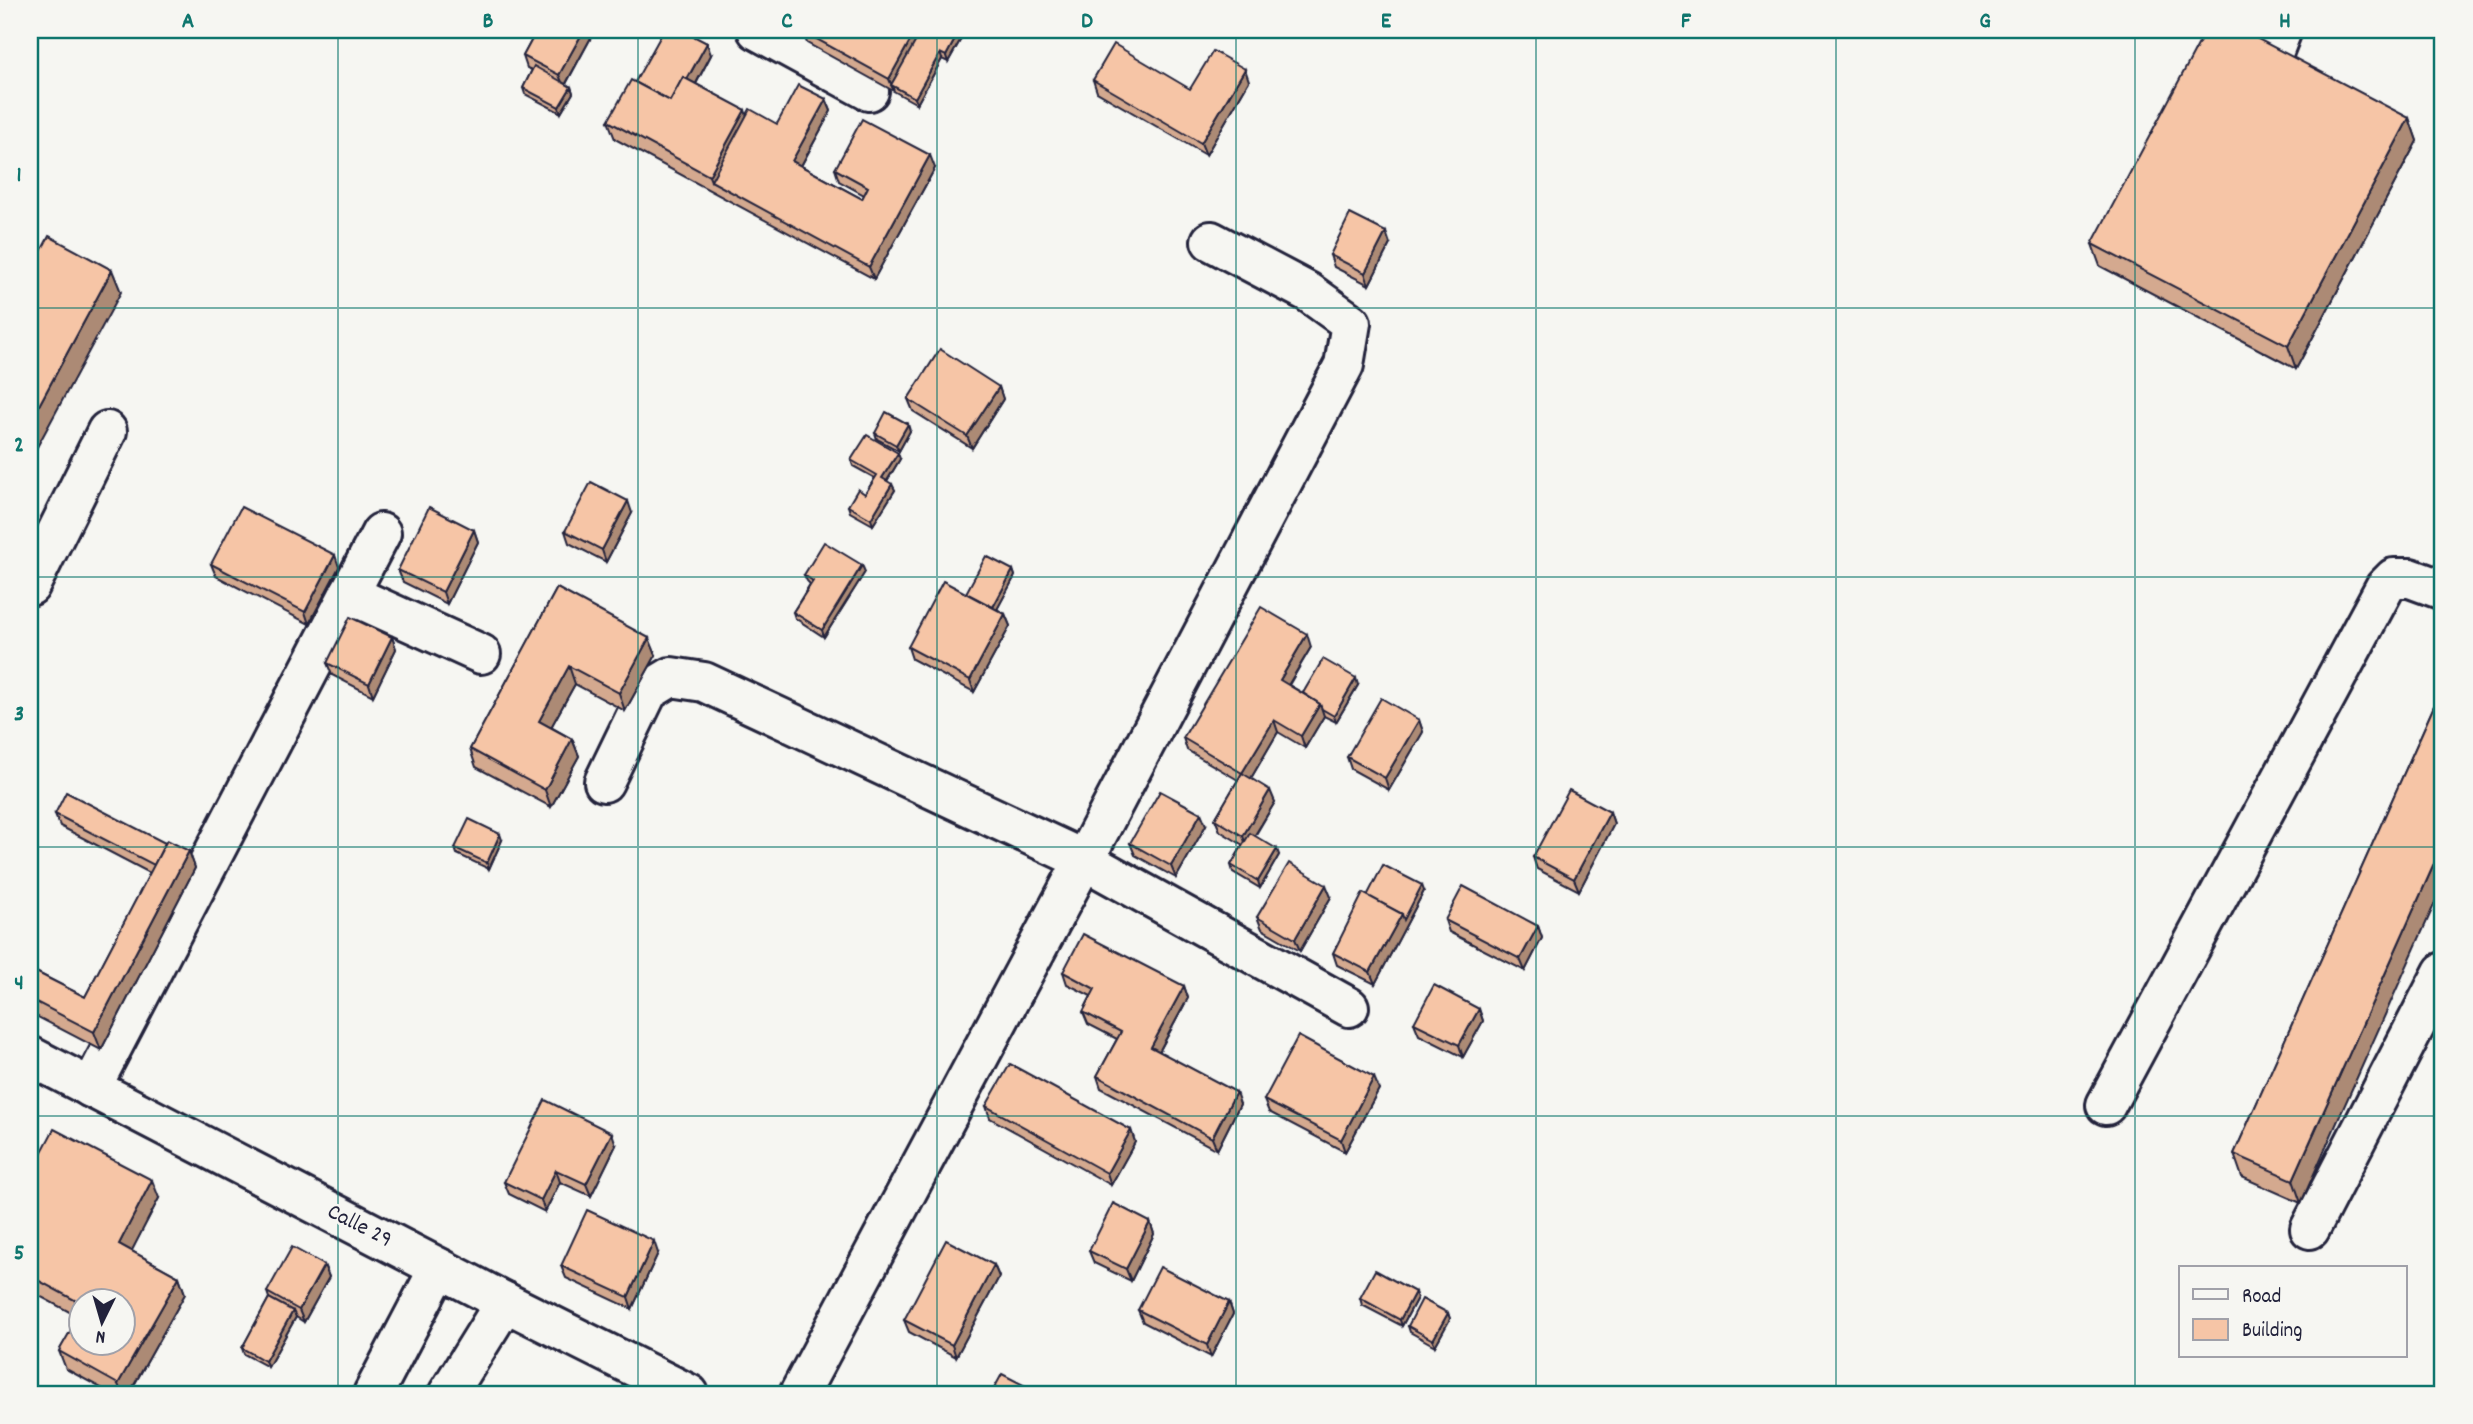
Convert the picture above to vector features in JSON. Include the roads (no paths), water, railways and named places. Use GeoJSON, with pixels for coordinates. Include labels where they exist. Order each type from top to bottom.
{"type":"FeatureCollection","features":[{"type":"Feature","properties":{"kind":"street"},"geometry":{"type":"LineString","coordinates":[[757,30],[869,91]]}},
{"type":"Feature","properties":{"kind":"street"},"geometry":{"type":"LineString","coordinates":[[2257,132],[2263,79],[2282,30]]}},
{"type":"Feature","properties":{"kind":"street"},"geometry":{"type":"LineString","coordinates":[[799,1394],[1344,365],[1351,323],[1308,292],[1211,241]]}},
{"type":"Feature","properties":{"kind":"street"},"geometry":{"type":"LineString","coordinates":[[30,586],[107,432]]}},
{"type":"Feature","properties":{"kind":"street"},"geometry":{"type":"LineString","coordinates":[[91,1088],[381,533]]}},
{"type":"Feature","properties":{"kind":"street"},"geometry":{"type":"LineString","coordinates":[[2106,1105],[2385,587],[2394,578],[2410,578],[2443,590]]}},
{"type":"Feature","properties":{"kind":"street"},"geometry":{"type":"LineString","coordinates":[[349,594],[481,653]]}},
{"type":"Feature","properties":{"kind":"street"},"geometry":{"type":"LineString","coordinates":[[604,782],[648,691],[671,677],[704,682],[1084,860],[1349,1007]]}},
{"type":"Feature","properties":{"kind":"street"},"geometry":{"type":"LineString","coordinates":[[2310,1230],[2443,972]]}},
{"type":"Feature","properties":{"kind":"street","name":"Calle 29"},"geometry":{"type":"LineString","coordinates":[[30,1056],[505,1302],[689,1394]]}},
{"type":"Feature","properties":{"kind":"street"},"geometry":{"type":"LineString","coordinates":[[373,1394],[439,1268]]}},
{"type":"Feature","properties":{"kind":"street"},"geometry":{"type":"LineString","coordinates":[[448,1394],[505,1302]]}}]}
